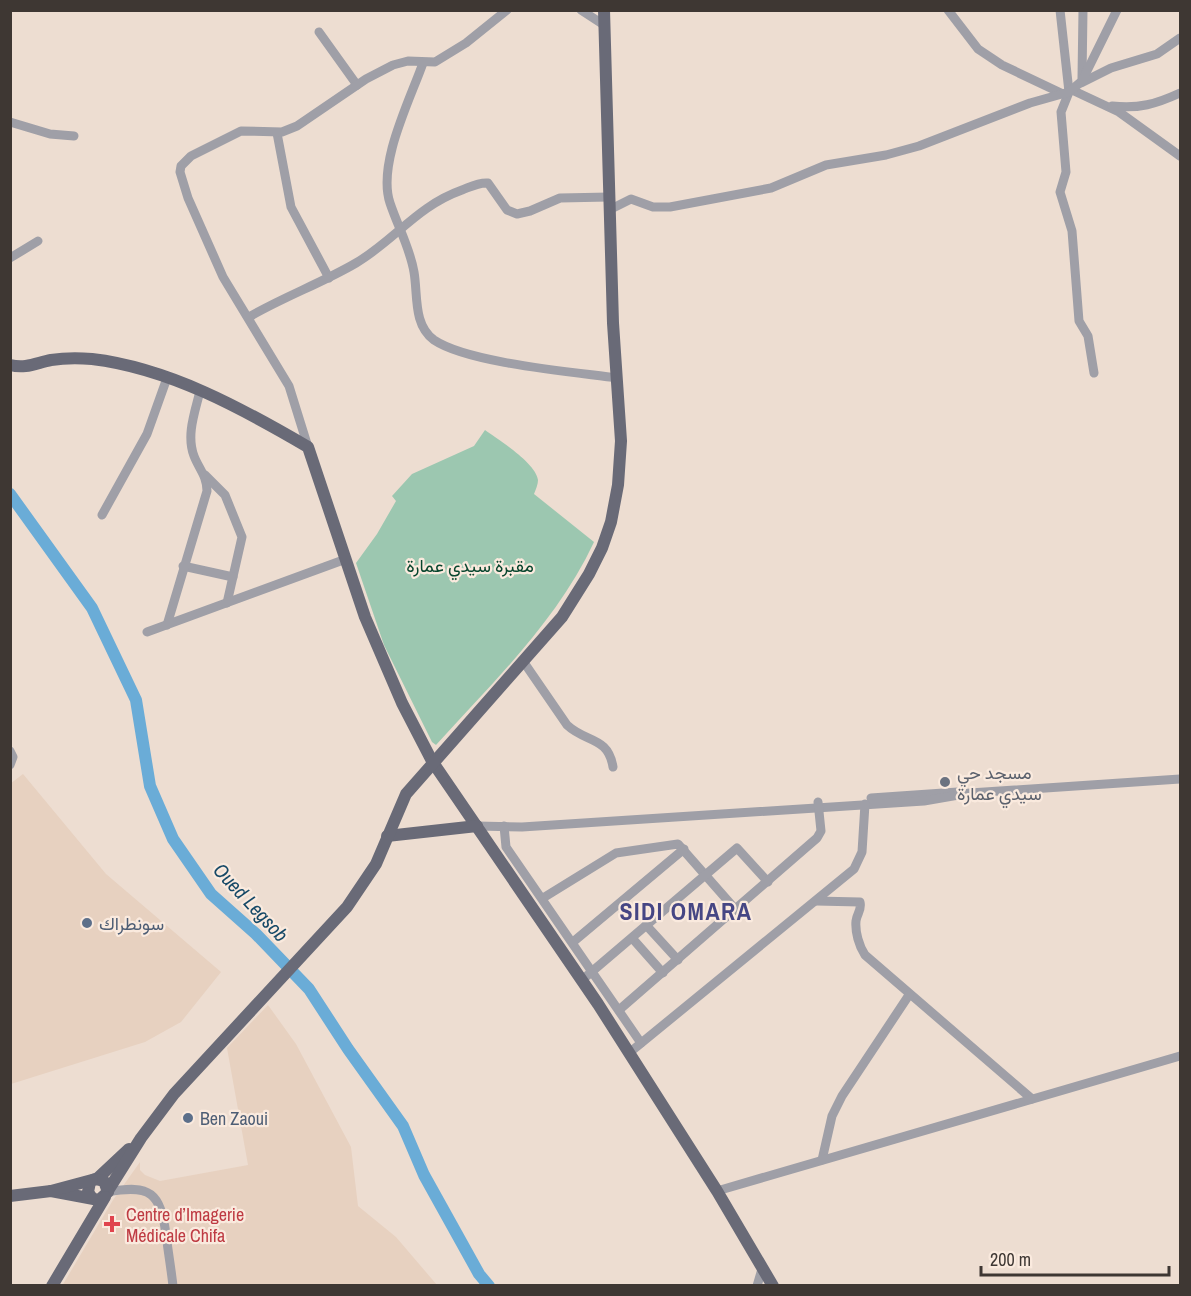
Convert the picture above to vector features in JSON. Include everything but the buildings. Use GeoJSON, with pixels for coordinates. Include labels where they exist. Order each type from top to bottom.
{"type":"FeatureCollection","features":[{"type":"Feature","properties":{"kind":"main road"},"geometry":{"type":"LineString","coordinates":[[52,1286],[141,1138],[190,1074],[331,926],[363,885],[376,864],[406,794],[432,761],[523,661],[576,597],[598,557],[611,522],[620,463],[609,210],[604,10]]}},
{"type":"Feature","properties":{"kind":"main road"},"geometry":{"type":"LineString","coordinates":[[10,365],[23,367],[63,359],[93,359],[167,378],[247,413],[308,447],[346,560],[385,665],[432,761],[477,826],[501,849],[523,880],[582,980],[717,1191],[773,1286]]}},
{"type":"Feature","properties":{"kind":"main road"},"geometry":{"type":"LineString","coordinates":[[387,836],[477,826]]}},
{"type":"Feature","properties":{"kind":"main road"},"geometry":{"type":"LineString","coordinates":[[92,1198],[87,1189],[95,1179],[141,1138]]}},
{"type":"Feature","properties":{"kind":"main road"},"geometry":{"type":"LineString","coordinates":[[10,1196],[51,1191],[95,1179],[107,1183],[107,1192],[99,1200],[51,1191]]}},
{"type":"Feature","properties":{"kind":"main road"},"geometry":{"type":"LineString","coordinates":[[79,1196],[86,1207],[87,1228]]}},
{"type":"Feature","properties":{"kind":"street"},"geometry":{"type":"LineString","coordinates":[[308,447],[289,386],[223,277],[188,198],[180,172],[185,160],[241,131],[278,133],[297,126],[357,85],[400,62],[435,62],[448,55],[507,10]]}},
{"type":"Feature","properties":{"kind":"street"},"geometry":{"type":"LineString","coordinates":[[581,10],[604,25]]}},
{"type":"Feature","properties":{"kind":"street"},"geometry":{"type":"LineString","coordinates":[[948,10],[978,49],[1002,65],[1072,88],[1119,112],[1180,156]]}},
{"type":"Feature","properties":{"kind":"street"},"geometry":{"type":"LineString","coordinates":[[1060,10],[1072,88]]}},
{"type":"Feature","properties":{"kind":"street"},"geometry":{"type":"LineString","coordinates":[[1072,88],[1083,10]]}},
{"type":"Feature","properties":{"kind":"street"},"geometry":{"type":"LineString","coordinates":[[1094,373],[1088,336],[1079,321],[1072,231],[1060,192],[1066,172],[1061,112],[1072,88],[1115,15],[1124,10]]}},
{"type":"Feature","properties":{"kind":"street"},"geometry":{"type":"LineString","coordinates":[[319,32],[357,85]]}},
{"type":"Feature","properties":{"kind":"street"},"geometry":{"type":"LineString","coordinates":[[609,210],[631,199],[653,207],[670,207],[771,188],[826,165],[886,155],[919,146],[1072,88],[1111,68],[1157,54],[1180,38]]}},
{"type":"Feature","properties":{"kind":"street"},"geometry":{"type":"LineString","coordinates":[[423,63],[389,163],[389,196],[412,262],[420,322],[431,338],[443,345],[482,356],[617,378]]}},
{"type":"Feature","properties":{"kind":"street"},"geometry":{"type":"LineString","coordinates":[[1103,105],[1141,108],[1154,105],[1180,93]]}},
{"type":"Feature","properties":{"kind":"street"},"geometry":{"type":"LineString","coordinates":[[10,122],[50,134],[74,136]]}},
{"type":"Feature","properties":{"kind":"street"},"geometry":{"type":"LineString","coordinates":[[278,133],[291,207],[329,278]]}},
{"type":"Feature","properties":{"kind":"street"},"geometry":{"type":"LineString","coordinates":[[249,317],[358,262],[441,197],[485,182],[491,186],[507,210],[517,214],[530,212],[560,198],[609,196]]}},
{"type":"Feature","properties":{"kind":"street"},"geometry":{"type":"LineString","coordinates":[[10,258],[38,241]]}},
{"type":"Feature","properties":{"kind":"street"},"geometry":{"type":"LineString","coordinates":[[102,515],[147,434],[167,378]]}},
{"type":"Feature","properties":{"kind":"street"},"geometry":{"type":"LineString","coordinates":[[200,391],[192,420],[191,445],[197,463],[205,475],[225,495],[240,526],[242,537],[226,603]]}},
{"type":"Feature","properties":{"kind":"street"},"geometry":{"type":"LineString","coordinates":[[166,625],[207,491],[205,475]]}},
{"type":"Feature","properties":{"kind":"street"},"geometry":{"type":"LineString","coordinates":[[147,633],[346,560]]}},
{"type":"Feature","properties":{"kind":"street"},"geometry":{"type":"LineString","coordinates":[[183,566],[233,577]]}},
{"type":"Feature","properties":{"kind":"street"},"geometry":{"type":"LineString","coordinates":[[523,661],[567,725],[574,732],[604,746],[611,754],[613,767]]}},
{"type":"Feature","properties":{"kind":"street"},"geometry":{"type":"LineString","coordinates":[[10,751],[13,757],[10,765]]}},
{"type":"Feature","properties":{"kind":"street"},"geometry":{"type":"LineString","coordinates":[[819,804],[924,801],[970,793],[1180,779]]}},
{"type":"Feature","properties":{"kind":"street"},"geometry":{"type":"LineString","coordinates":[[477,826],[508,826],[819,804],[950,791],[970,793]]}},
{"type":"Feature","properties":{"kind":"street"},"geometry":{"type":"LineString","coordinates":[[619,1010],[820,835],[819,804]]}},
{"type":"Feature","properties":{"kind":"street"},"geometry":{"type":"LineString","coordinates":[[629,1053],[845,877],[860,859],[866,804]]}},
{"type":"Feature","properties":{"kind":"street"},"geometry":{"type":"LineString","coordinates":[[501,849],[508,826]]}},
{"type":"Feature","properties":{"kind":"street"},"geometry":{"type":"LineString","coordinates":[[543,898],[623,850],[678,844],[736,910]]}},
{"type":"Feature","properties":{"kind":"street"},"geometry":{"type":"LineString","coordinates":[[582,980],[739,847],[768,882]]}},
{"type":"Feature","properties":{"kind":"street"},"geometry":{"type":"LineString","coordinates":[[573,942],[684,849]]}},
{"type":"Feature","properties":{"kind":"street"},"geometry":{"type":"LineString","coordinates":[[523,880],[543,898],[641,1043]]}},
{"type":"Feature","properties":{"kind":"street"},"geometry":{"type":"LineString","coordinates":[[816,901],[860,902],[856,923],[860,947],[866,955],[909,995],[1032,1099]]}},
{"type":"Feature","properties":{"kind":"street"},"geometry":{"type":"LineString","coordinates":[[646,925],[678,960]]}},
{"type":"Feature","properties":{"kind":"street"},"geometry":{"type":"LineString","coordinates":[[632,938],[663,973]]}},
{"type":"Feature","properties":{"kind":"street"},"geometry":{"type":"LineString","coordinates":[[822,1160],[832,1116],[842,1096],[909,995]]}},
{"type":"Feature","properties":{"kind":"street"},"geometry":{"type":"LineString","coordinates":[[717,1191],[1180,1056]]}},
{"type":"Feature","properties":{"kind":"street"},"geometry":{"type":"LineString","coordinates":[[107,1192],[138,1188],[157,1199],[163,1213],[173,1286]]}},
{"type":"Feature","properties":{"kind":"street"},"geometry":{"type":"LineString","coordinates":[[757,1286],[762,1269]]}},
{"type":"Feature","properties":{"kind":"shaded area","name":"سونطراك"},"geometry":{"type":"Polygon","coordinates":[[[23,774],[106,874],[221,972],[181,1022],[145,1042],[11,1084],[10,784],[23,774]]]}},
{"type":"Feature","properties":{"kind":"shaded area"},"geometry":{"type":"Polygon","coordinates":[[[268,1005],[296,1044],[351,1147],[358,1206],[396,1237],[437,1285],[62,1286],[113,1200],[140,1162],[140,1170],[145,1175],[160,1181],[248,1165],[227,1048],[268,1005]]]}},
{"type":"Feature","properties":{"kind":"green space","name":"مقبرة سيدي عمارة"},"geometry":{"type":"Polygon","coordinates":[[[485,430],[531,466],[538,480],[534,494],[594,542],[579,571],[543,624],[436,745],[432,742],[384,645],[356,563],[377,534],[396,501],[392,496],[412,474],[474,446],[485,430]]]}},
{"type":"Feature","properties":{"kind":"waterway","name":"Oued Legsob"},"geometry":{"type":"LineString","coordinates":[[10,494],[92,608],[136,700],[150,786],[173,839],[211,894],[256,934],[309,989],[403,1126],[424,1175],[479,1274],[489,1286]]}},
{"type":"Feature","properties":{"kind":"place","name":"مسجد حي سيدي عمارة"},"geometry":{"type":"Point","coordinates":[945,782]}},
{"type":"Feature","properties":{"kind":"place","name":"سونطراك"},"geometry":{"type":"Point","coordinates":[87,923]}},
{"type":"Feature","properties":{"kind":"place","name":"Ben Zaoui"},"geometry":{"type":"Point","coordinates":[188,1118]}},
{"type":"Feature","properties":{"kind":"place","name":"Centre d’Imagerie Médicale Chifa"},"geometry":{"type":"Point","coordinates":[112,1224]}},
{"type":"Feature","properties":{"kind":"district","name":"SIDI OMARA"},"geometry":{"type":"Point","coordinates":[686,911]}}]}
